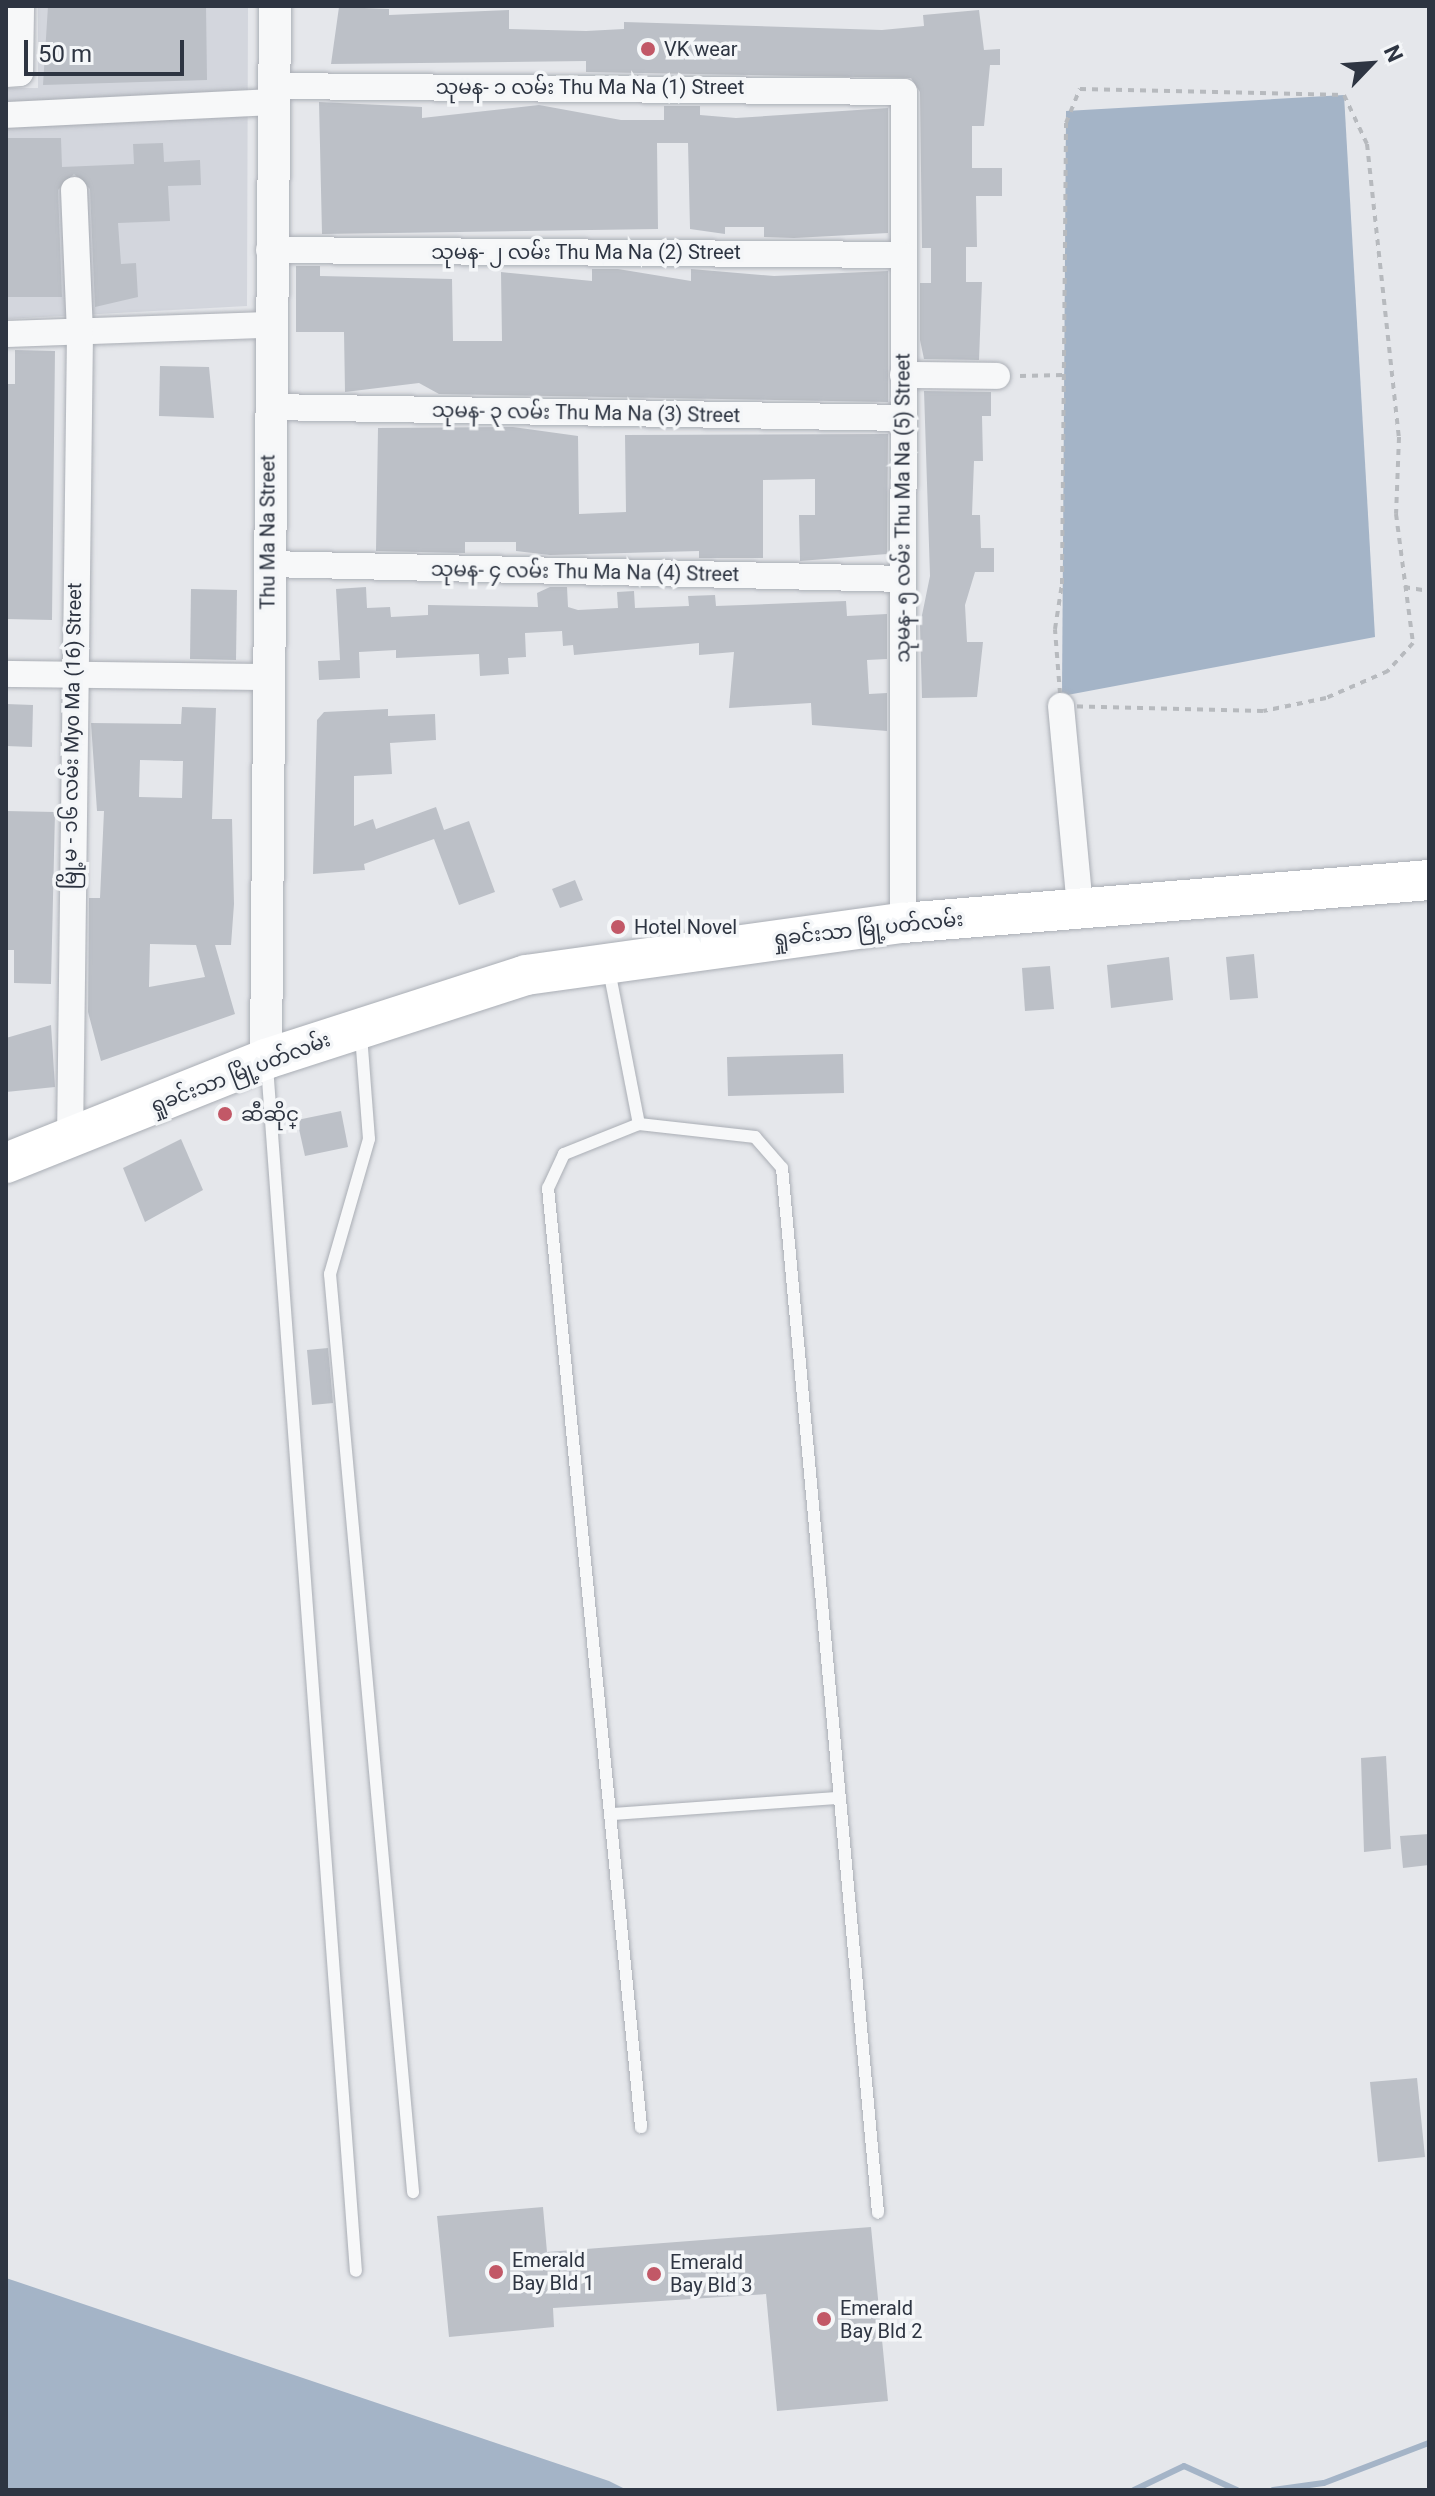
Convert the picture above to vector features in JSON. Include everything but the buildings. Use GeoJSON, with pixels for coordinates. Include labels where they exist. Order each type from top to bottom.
{"type":"FeatureCollection","features":[{"type":"Feature","properties":{"kind":"main road","name":"ရှုခင်းသာ မြို့ပတ်လမ်း"},"geometry":{"type":"LineString","coordinates":[[6,1163],[70,1140],[266,1059],[526,975],[607,959],[903,923],[1429,880]]}},
{"type":"Feature","properties":{"kind":"street"},"geometry":{"type":"LineString","coordinates":[[6,74],[20,73],[21,6]]}},
{"type":"Feature","properties":{"kind":"street","name":"Thu Ma Na Street"},"geometry":{"type":"LineString","coordinates":[[266,1059],[269,250],[276,94],[275,6]]}},
{"type":"Feature","properties":{"kind":"street","name":"သုမန- ၁ လမ်း Thu Ma Na (1) Street"},"geometry":{"type":"LineString","coordinates":[[6,115],[276,94],[904,92]]}},
{"type":"Feature","properties":{"kind":"street","name":"သုမန- ၅ လမ်း Thu Ma Na (5) Street"},"geometry":{"type":"LineString","coordinates":[[903,923],[904,92]]}},
{"type":"Feature","properties":{"kind":"street","name":"မြို့မ - ၁၆ လမ်း Myo Ma (16) Street"},"geometry":{"type":"LineString","coordinates":[[70,1140],[71,675],[80,333],[74,190]]}},
{"type":"Feature","properties":{"kind":"street","name":"သုမန- ၂ လမ်း Thu Ma Na (2) Street"},"geometry":{"type":"LineString","coordinates":[[269,250],[903,255]]}},
{"type":"Feature","properties":{"kind":"street"},"geometry":{"type":"LineString","coordinates":[[6,334],[269,325]]}},
{"type":"Feature","properties":{"kind":"street"},"geometry":{"type":"LineString","coordinates":[[903,375],[997,376]]}},
{"type":"Feature","properties":{"kind":"street","name":"သုမန- ၃ လမ်း Thu Ma Na (3) Street"},"geometry":{"type":"LineString","coordinates":[[269,407],[903,418]]}},
{"type":"Feature","properties":{"kind":"street","name":"သုမန- ၄ လမ်း Thu Ma Na (4) Street"},"geometry":{"type":"LineString","coordinates":[[268,564],[903,579]]}},
{"type":"Feature","properties":{"kind":"street"},"geometry":{"type":"LineString","coordinates":[[6,674],[269,677]]}},
{"type":"Feature","properties":{"kind":"street"},"geometry":{"type":"LineString","coordinates":[[1061,706],[1080,908]]}},
{"type":"Feature","properties":{"kind":"lane"},"geometry":{"type":"LineString","coordinates":[[607,959],[639,1124]]}},
{"type":"Feature","properties":{"kind":"lane"},"geometry":{"type":"LineString","coordinates":[[360,1028],[369,1139],[332,1252],[330,1287],[413,2192]]}},
{"type":"Feature","properties":{"kind":"lane"},"geometry":{"type":"LineString","coordinates":[[266,1059],[356,2271]]}},
{"type":"Feature","properties":{"kind":"lane"},"geometry":{"type":"LineString","coordinates":[[641,2127],[548,1188],[564,1154],[639,1124],[755,1137],[782,1168],[837,1798],[878,2213]]}},
{"type":"Feature","properties":{"kind":"lane"},"geometry":{"type":"LineString","coordinates":[[612,1814],[837,1798]]}},
{"type":"Feature","properties":{"kind":"path"},"geometry":{"type":"LineString","coordinates":[[1080,89],[1344,95],[1367,144],[1374,199],[1375,258],[1399,437],[1396,514],[1413,643],[1388,671],[1326,698],[1263,711],[1061,706],[1055,629],[1064,375],[1066,123],[1080,89]]}},
{"type":"Feature","properties":{"kind":"path"},"geometry":{"type":"LineString","coordinates":[[997,376],[1064,375]]}},
{"type":"Feature","properties":{"kind":"path"},"geometry":{"type":"LineString","coordinates":[[1404,587],[1429,591]]}},
{"type":"Feature","properties":{"kind":"shaded area"},"geometry":{"type":"Polygon","coordinates":[[[38,6],[248,6],[247,306],[6,319],[6,88],[38,88],[38,6]]]}},
{"type":"Feature","properties":{"kind":"water"},"geometry":{"type":"Polygon","coordinates":[[[1344,95],[1375,637],[1062,696],[1066,111],[1344,95]]]}},
{"type":"Feature","properties":{"kind":"water"},"geometry":{"type":"Polygon","coordinates":[[[6,2278],[609,2481],[627,2490],[6,2490],[6,2278]]]}},
{"type":"Feature","properties":{"kind":"waterway"},"geometry":{"type":"LineString","coordinates":[[1273,2490],[1324,2483],[1429,2443]]}},
{"type":"Feature","properties":{"kind":"waterway"},"geometry":{"type":"LineString","coordinates":[[1134,2490],[1184,2466],[1237,2490]]}},
{"type":"Feature","properties":{"kind":"place","name":"VK wear"},"geometry":{"type":"Point","coordinates":[648,49]}},
{"type":"Feature","properties":{"kind":"place","name":"Hotel Novel"},"geometry":{"type":"Point","coordinates":[618,927]}},
{"type":"Feature","properties":{"kind":"place","name":"ဆီဆိုင္"},"geometry":{"type":"Point","coordinates":[225,1114]}},
{"type":"Feature","properties":{"kind":"place","name":"Emerald Bay Bld 1"},"geometry":{"type":"Point","coordinates":[496,2272]}},
{"type":"Feature","properties":{"kind":"place","name":"Emerald Bay Bld 3"},"geometry":{"type":"Point","coordinates":[654,2274]}},
{"type":"Feature","properties":{"kind":"place","name":"Emerald Bay Bld 2"},"geometry":{"type":"Point","coordinates":[824,2319]}}]}
